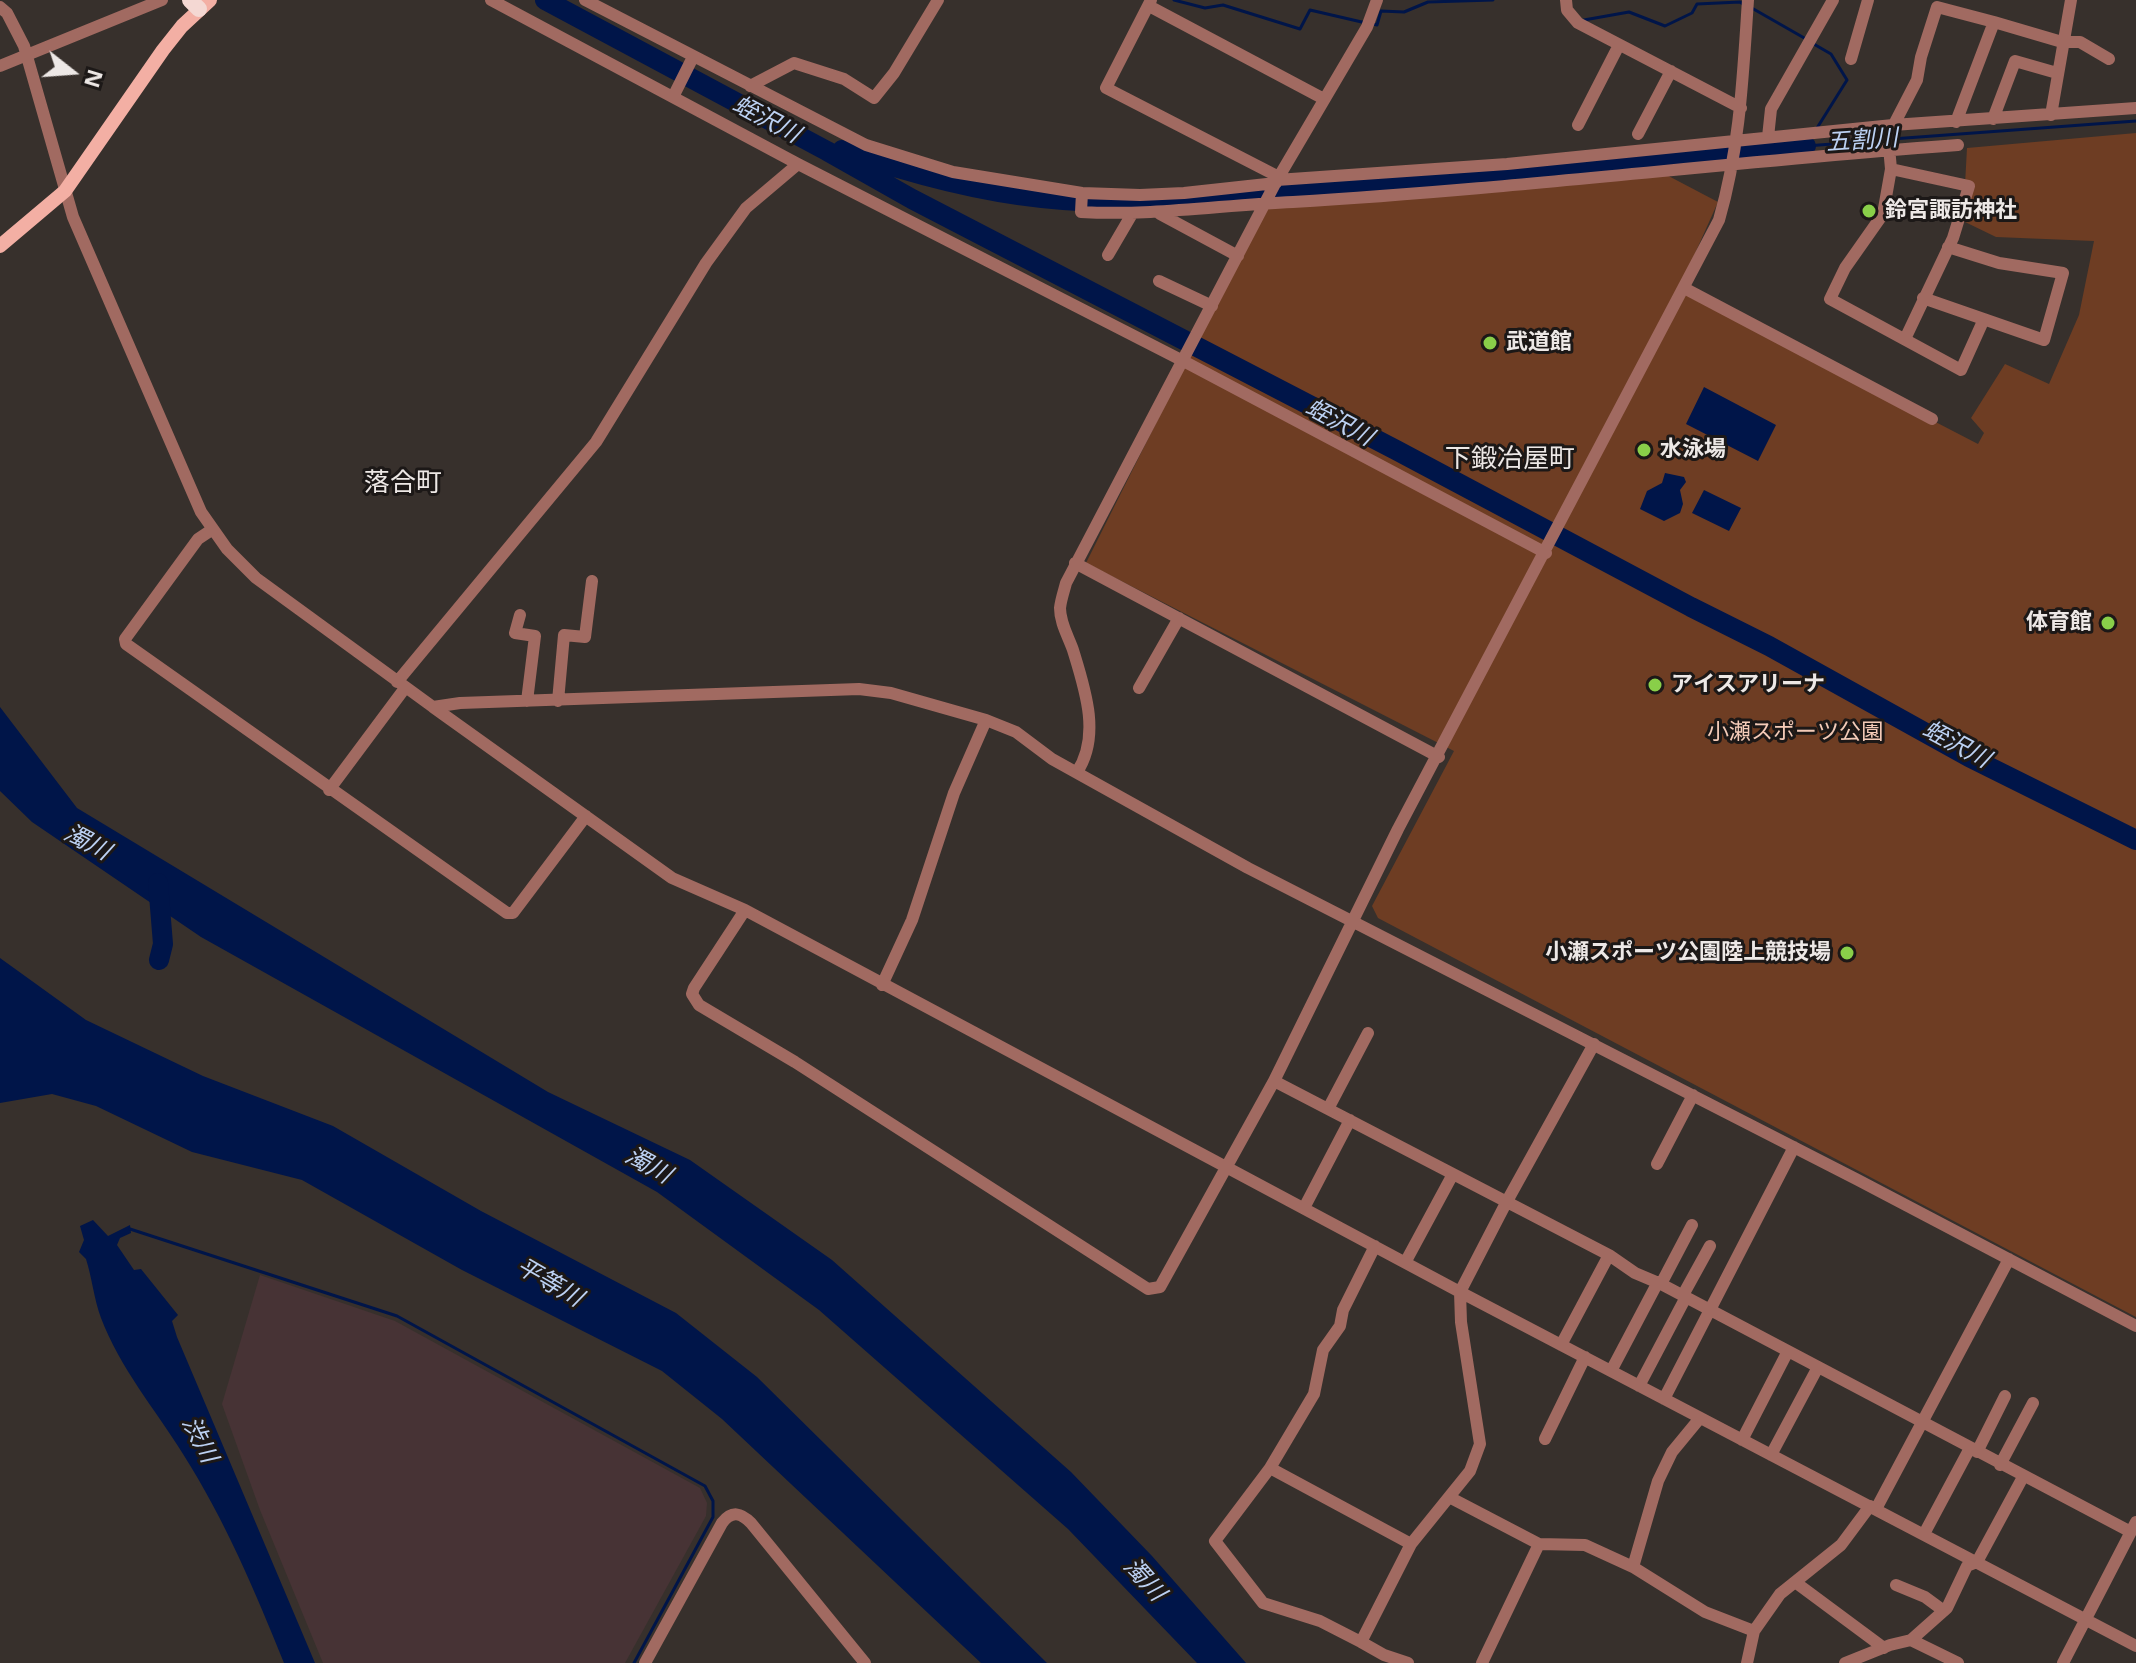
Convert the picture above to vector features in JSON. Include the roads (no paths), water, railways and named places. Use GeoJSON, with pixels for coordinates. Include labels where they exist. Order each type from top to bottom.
{"type":"FeatureCollection","features":[{"type":"Feature","properties":{"kind":"main road"},"geometry":{"type":"LineString","coordinates":[[0,246],[65,191],[163,50],[200,3]]}},
{"type":"Feature","properties":{"kind":"street"},"geometry":{"type":"LineString","coordinates":[[0,66],[162,0]]}},
{"type":"Feature","properties":{"kind":"street"},"geometry":{"type":"LineString","coordinates":[[585,0],[692,60],[866,145],[953,172],[1082,193],[1184,193],[1277,181],[1507,164],[1822,132],[1958,145]]}},
{"type":"Feature","properties":{"kind":"street"},"geometry":{"type":"LineString","coordinates":[[750,86],[794,63],[844,79],[874,98],[894,73],[938,0]]}},
{"type":"Feature","properties":{"kind":"street"},"geometry":{"type":"LineString","coordinates":[[1077,772],[1089,746],[1089,719],[1060,609],[1066,583],[1277,181],[1370,22],[1377,0]]}},
{"type":"Feature","properties":{"kind":"street"},"geometry":{"type":"LineString","coordinates":[[1768,137],[1771,109],[1833,0]]}},
{"type":"Feature","properties":{"kind":"street"},"geometry":{"type":"LineString","coordinates":[[1851,59],[1868,0]]}},
{"type":"Feature","properties":{"kind":"street"},"geometry":{"type":"LineString","coordinates":[[2051,115],[2071,0]]}},
{"type":"Feature","properties":{"kind":"street"},"geometry":{"type":"LineString","coordinates":[[494,1],[675,94],[798,164],[1185,358],[1547,549]]}},
{"type":"Feature","properties":{"kind":"street"},"geometry":{"type":"LineString","coordinates":[[1277,181],[1106,88],[1150,3],[1324,99]]}},
{"type":"Feature","properties":{"kind":"street"},"geometry":{"type":"LineString","coordinates":[[1567,5],[1578,23],[1741,108]]}},
{"type":"Feature","properties":{"kind":"street"},"geometry":{"type":"LineString","coordinates":[[0,7],[7,13],[24,46],[73,217],[201,512],[227,549],[256,578],[672,878],[745,910],[1460,1292],[2136,1646]]}},
{"type":"Feature","properties":{"kind":"street"},"geometry":{"type":"LineString","coordinates":[[745,910],[694,988],[692,994],[699,1005],[835,1087],[1148,1289],[1160,1287],[1274,1081],[1398,829],[1439,757],[1719,220],[1741,108],[1747,7]]}},
{"type":"Feature","properties":{"kind":"street"},"geometry":{"type":"LineString","coordinates":[[1984,319],[1961,370],[1830,299],[1845,268],[1883,214],[1891,169],[1889,139],[1917,80],[1937,7],[2062,42],[2080,42],[2109,59]]}},
{"type":"Feature","properties":{"kind":"street"},"geometry":{"type":"LineString","coordinates":[[1956,122],[1994,22]]}},
{"type":"Feature","properties":{"kind":"street"},"geometry":{"type":"LineString","coordinates":[[1578,125],[1619,45]]}},
{"type":"Feature","properties":{"kind":"street"},"geometry":{"type":"LineString","coordinates":[[675,94],[692,60]]}},
{"type":"Feature","properties":{"kind":"street"},"geometry":{"type":"LineString","coordinates":[[1993,119],[2015,61],[2057,73]]}},
{"type":"Feature","properties":{"kind":"street"},"geometry":{"type":"LineString","coordinates":[[1638,134],[1671,71]]}},
{"type":"Feature","properties":{"kind":"street"},"geometry":{"type":"LineString","coordinates":[[1082,193],[1081,212],[1132,214],[1510,186],[1733,161],[1889,139],[1956,122],[2136,108]]}},
{"type":"Feature","properties":{"kind":"street"},"geometry":{"type":"LineString","coordinates":[[329,790],[401,685],[596,442],[706,263],[746,208],[798,164]]}},
{"type":"Feature","properties":{"kind":"street"},"geometry":{"type":"LineString","coordinates":[[1507,164],[1510,186]]}},
{"type":"Feature","properties":{"kind":"street"},"geometry":{"type":"LineString","coordinates":[[1891,169],[1969,186],[1948,247],[1905,339]]}},
{"type":"Feature","properties":{"kind":"street"},"geometry":{"type":"LineString","coordinates":[[1158,213],[1238,256]]}},
{"type":"Feature","properties":{"kind":"street"},"geometry":{"type":"LineString","coordinates":[[1108,255],[1132,214]]}},
{"type":"Feature","properties":{"kind":"street"},"geometry":{"type":"LineString","coordinates":[[1923,298],[2044,340],[2063,273],[1999,263],[1948,247]]}},
{"type":"Feature","properties":{"kind":"street"},"geometry":{"type":"LineString","coordinates":[[1159,281],[1212,306]]}},
{"type":"Feature","properties":{"kind":"street"},"geometry":{"type":"LineString","coordinates":[[1684,288],[1932,419]]}},
{"type":"Feature","properties":{"kind":"street"},"geometry":{"type":"LineString","coordinates":[[213,529],[198,539],[125,639],[126,644],[507,913],[513,913],[586,816]]}},
{"type":"Feature","properties":{"kind":"street"},"geometry":{"type":"LineString","coordinates":[[1075,563],[1439,757]]}},
{"type":"Feature","properties":{"kind":"street"},"geometry":{"type":"LineString","coordinates":[[558,701],[564,635],[585,637],[592,581]]}},
{"type":"Feature","properties":{"kind":"street"},"geometry":{"type":"LineString","coordinates":[[520,615],[515,633],[535,636],[527,701]]}},
{"type":"Feature","properties":{"kind":"street"},"geometry":{"type":"LineString","coordinates":[[1139,688],[1179,618]]}},
{"type":"Feature","properties":{"kind":"street"},"geometry":{"type":"LineString","coordinates":[[433,707],[460,703],[859,689],[891,693],[986,720],[1016,732],[1052,759],[1248,868],[2136,1326]]}},
{"type":"Feature","properties":{"kind":"street"},"geometry":{"type":"LineString","coordinates":[[882,985],[912,920],[954,793],[986,720]]}},
{"type":"Feature","properties":{"kind":"street"},"geometry":{"type":"LineString","coordinates":[[1328,1109],[1368,1033]]}},
{"type":"Feature","properties":{"kind":"street"},"geometry":{"type":"LineString","coordinates":[[1361,1642],[1411,1544],[1470,1471],[1480,1444],[1461,1322],[1460,1292],[1594,1044]]}},
{"type":"Feature","properties":{"kind":"street"},"geometry":{"type":"LineString","coordinates":[[1274,1081],[1609,1255],[1635,1273],[1710,1309],[2023,1477],[2133,1527],[2063,1663]]}},
{"type":"Feature","properties":{"kind":"street"},"geometry":{"type":"LineString","coordinates":[[1657,1164],[1693,1095]]}},
{"type":"Feature","properties":{"kind":"street"},"geometry":{"type":"LineString","coordinates":[[1304,1208],[1350,1120]]}},
{"type":"Feature","properties":{"kind":"street"},"geometry":{"type":"LineString","coordinates":[[1664,1399],[1794,1147]]}},
{"type":"Feature","properties":{"kind":"street"},"geometry":{"type":"LineString","coordinates":[[1406,1261],[1453,1174]]}},
{"type":"Feature","properties":{"kind":"street"},"geometry":{"type":"LineString","coordinates":[[1611,1371],[1692,1225]]}},
{"type":"Feature","properties":{"kind":"street"},"geometry":{"type":"LineString","coordinates":[[1375,1246],[1343,1310],[1340,1326],[1323,1350],[1314,1394],[1270,1468],[1215,1541],[1263,1603],[1320,1621],[1384,1655],[1408,1663]]}},
{"type":"Feature","properties":{"kind":"street"},"geometry":{"type":"LineString","coordinates":[[1639,1386],[1710,1246]]}},
{"type":"Feature","properties":{"kind":"street"},"geometry":{"type":"LineString","coordinates":[[1561,1345],[1609,1255]]}},
{"type":"Feature","properties":{"kind":"street"},"geometry":{"type":"LineString","coordinates":[[1747,1663],[1754,1631],[1780,1594],[1841,1545],[1873,1508],[2009,1259]]}},
{"type":"Feature","properties":{"kind":"street"},"geometry":{"type":"LineString","coordinates":[[1742,1440],[1788,1351]]}},
{"type":"Feature","properties":{"kind":"street"},"geometry":{"type":"LineString","coordinates":[[1545,1439],[1585,1357]]}},
{"type":"Feature","properties":{"kind":"street"},"geometry":{"type":"LineString","coordinates":[[1771,1455],[1818,1367]]}},
{"type":"Feature","properties":{"kind":"street"},"geometry":{"type":"LineString","coordinates":[[1924,1534],[2005,1396]]}},
{"type":"Feature","properties":{"kind":"street"},"geometry":{"type":"LineString","coordinates":[[2000,1465],[2033,1403]]}},
{"type":"Feature","properties":{"kind":"street"},"geometry":{"type":"LineString","coordinates":[[1633,1567],[1658,1481],[1672,1452],[1700,1418]]}},
{"type":"Feature","properties":{"kind":"street"},"geometry":{"type":"LineString","coordinates":[[1270,1468],[1411,1544]]}},
{"type":"Feature","properties":{"kind":"street"},"geometry":{"type":"LineString","coordinates":[[1845,1663],[1911,1640],[1944,1611],[1967,1566],[1977,1562],[2023,1477]]}},
{"type":"Feature","properties":{"kind":"street"},"geometry":{"type":"LineString","coordinates":[[1449,1497],[1539,1544],[1585,1545],[1633,1567],[1705,1612],[1754,1631]]}},
{"type":"Feature","properties":{"kind":"street"},"geometry":{"type":"LineString","coordinates":[[645,1663],[722,1523],[730,1515],[736,1514],[751,1523],[865,1663]]}},
{"type":"Feature","properties":{"kind":"street"},"geometry":{"type":"LineString","coordinates":[[1482,1663],[1539,1544]]}},
{"type":"Feature","properties":{"kind":"street"},"geometry":{"type":"LineString","coordinates":[[1795,1582],[1884,1648]]}},
{"type":"Feature","properties":{"kind":"street"},"geometry":{"type":"LineString","coordinates":[[1896,1585],[1925,1597],[1944,1611]]}},
{"type":"Feature","properties":{"kind":"street"},"geometry":{"type":"LineString","coordinates":[[1911,1640],[1958,1663]]}},
{"type":"Feature","properties":{"kind":"water"},"geometry":{"type":"Polygon","coordinates":[[[1704,387],[1776,425],[1758,461],[1686,424],[1704,387]]]}},
{"type":"Feature","properties":{"kind":"water"},"geometry":{"type":"Polygon","coordinates":[[[1665,473],[1684,477],[1686,482],[1680,490],[1683,504],[1680,513],[1664,521],[1640,509],[1647,491],[1662,483],[1665,473]]]}},
{"type":"Feature","properties":{"kind":"water"},"geometry":{"type":"Polygon","coordinates":[[[1704,490],[1741,508],[1729,531],[1692,513],[1704,490]]]}},
{"type":"Feature","properties":{"kind":"water","name":"濁川"},"geometry":{"type":"Polygon","coordinates":[[[0,707],[77,808],[548,1092],[690,1160],[832,1260],[1071,1472],[1152,1556],[1246,1663],[1197,1663],[1068,1529],[819,1310],[657,1192],[201,937],[32,822],[0,791],[0,707]]]}},
{"type":"Feature","properties":{"kind":"water","name":"平等川"},"geometry":{"type":"Polygon","coordinates":[[[0,958],[86,1020],[203,1076],[333,1126],[481,1211],[676,1313],[757,1377],[1047,1663],[981,1663],[722,1419],[662,1371],[462,1270],[302,1180],[192,1152],[96,1106],[52,1094],[0,1103],[0,958]]]}},
{"type":"Feature","properties":{"kind":"water"},"geometry":{"type":"Polygon","coordinates":[[[93,1220],[108,1236],[130,1225],[131,1233],[120,1238],[117,1245],[134,1270],[141,1269],[178,1315],[172,1321],[177,1337],[315,1663],[284,1663],[226,1530],[183,1454],[128,1371],[109,1336],[99,1311],[86,1259],[79,1252],[84,1240],[80,1226],[93,1220]]]}},
{"type":"Feature","properties":{"kind":"waterway","name":"蛭沢川"},"geometry":{"type":"LineString","coordinates":[[545,0],[912,199],[1769,646],[1969,757],[2136,840]]}},
{"type":"Feature","properties":{"kind":"waterway","name":"五割川"},"geometry":{"type":"LineString","coordinates":[[1174,0],[1205,8],[1223,5],[1300,29],[1310,10],[1366,23]]}},
{"type":"Feature","properties":{"kind":"waterway","name":"五割川"},"geometry":{"type":"LineString","coordinates":[[1373,24],[1377,25],[1381,11],[1404,12],[1428,2],[1493,0]]}},
{"type":"Feature","properties":{"kind":"waterway","name":"五割川"},"geometry":{"type":"LineString","coordinates":[[1584,20],[1629,12],[1665,26],[1692,13],[1697,4],[1743,4]]}},
{"type":"Feature","properties":{"kind":"waterway","name":"五割川"},"geometry":{"type":"LineString","coordinates":[[1750,7],[1806,39]]}},
{"type":"Feature","properties":{"kind":"waterway","name":"五割川"},"geometry":{"type":"LineString","coordinates":[[1812,43],[1831,54],[1847,80],[1817,128]]}},
{"type":"Feature","properties":{"kind":"waterway","name":"五割川"},"geometry":{"type":"LineString","coordinates":[[1892,139],[2136,121]]}},
{"type":"Feature","properties":{"kind":"waterway","name":"五割川"},"geometry":{"type":"LineString","coordinates":[[1810,138],[1806,146],[1885,140]]}},
{"type":"Feature","properties":{"kind":"waterway"},"geometry":{"type":"LineString","coordinates":[[842,150],[915,173],[991,191],[1091,202],[1139,203],[1287,195],[1806,146]]}},
{"type":"Feature","properties":{"kind":"waterway","name":"渋川"},"geometry":{"type":"LineString","coordinates":[[158,883],[163,944],[159,960]]}},
{"type":"Feature","properties":{"kind":"waterway"},"geometry":{"type":"LineString","coordinates":[[130,1229],[397,1316],[705,1486],[713,1501],[713,1517],[634,1663]]}},
{"type":"Feature","properties":{"kind":"place","name":"鈴宮諏訪神社"},"geometry":{"type":"Point","coordinates":[1869,211]}},
{"type":"Feature","properties":{"kind":"place","name":"武道館"},"geometry":{"type":"Point","coordinates":[1490,343]}},
{"type":"Feature","properties":{"kind":"place","name":"水泳場"},"geometry":{"type":"Point","coordinates":[1644,450]}},
{"type":"Feature","properties":{"kind":"place","name":"体育館"},"geometry":{"type":"Point","coordinates":[2108,623]}},
{"type":"Feature","properties":{"kind":"place","name":"アイスアリーナ"},"geometry":{"type":"Point","coordinates":[1655,685]}},
{"type":"Feature","properties":{"kind":"place","name":"小瀬スポーツ公園陸上競技場"},"geometry":{"type":"Point","coordinates":[1847,953]}},
{"type":"Feature","properties":{"kind":"district","name":"下鍛冶屋町"},"geometry":{"type":"Point","coordinates":[1510,460]}},
{"type":"Feature","properties":{"kind":"district","name":"落合町"},"geometry":{"type":"Point","coordinates":[403,484]}},
{"type":"Feature","properties":{"kind":"park label","name":"小瀬スポーツ公園"},"geometry":{"type":"Point","coordinates":[1795,733]}}]}
